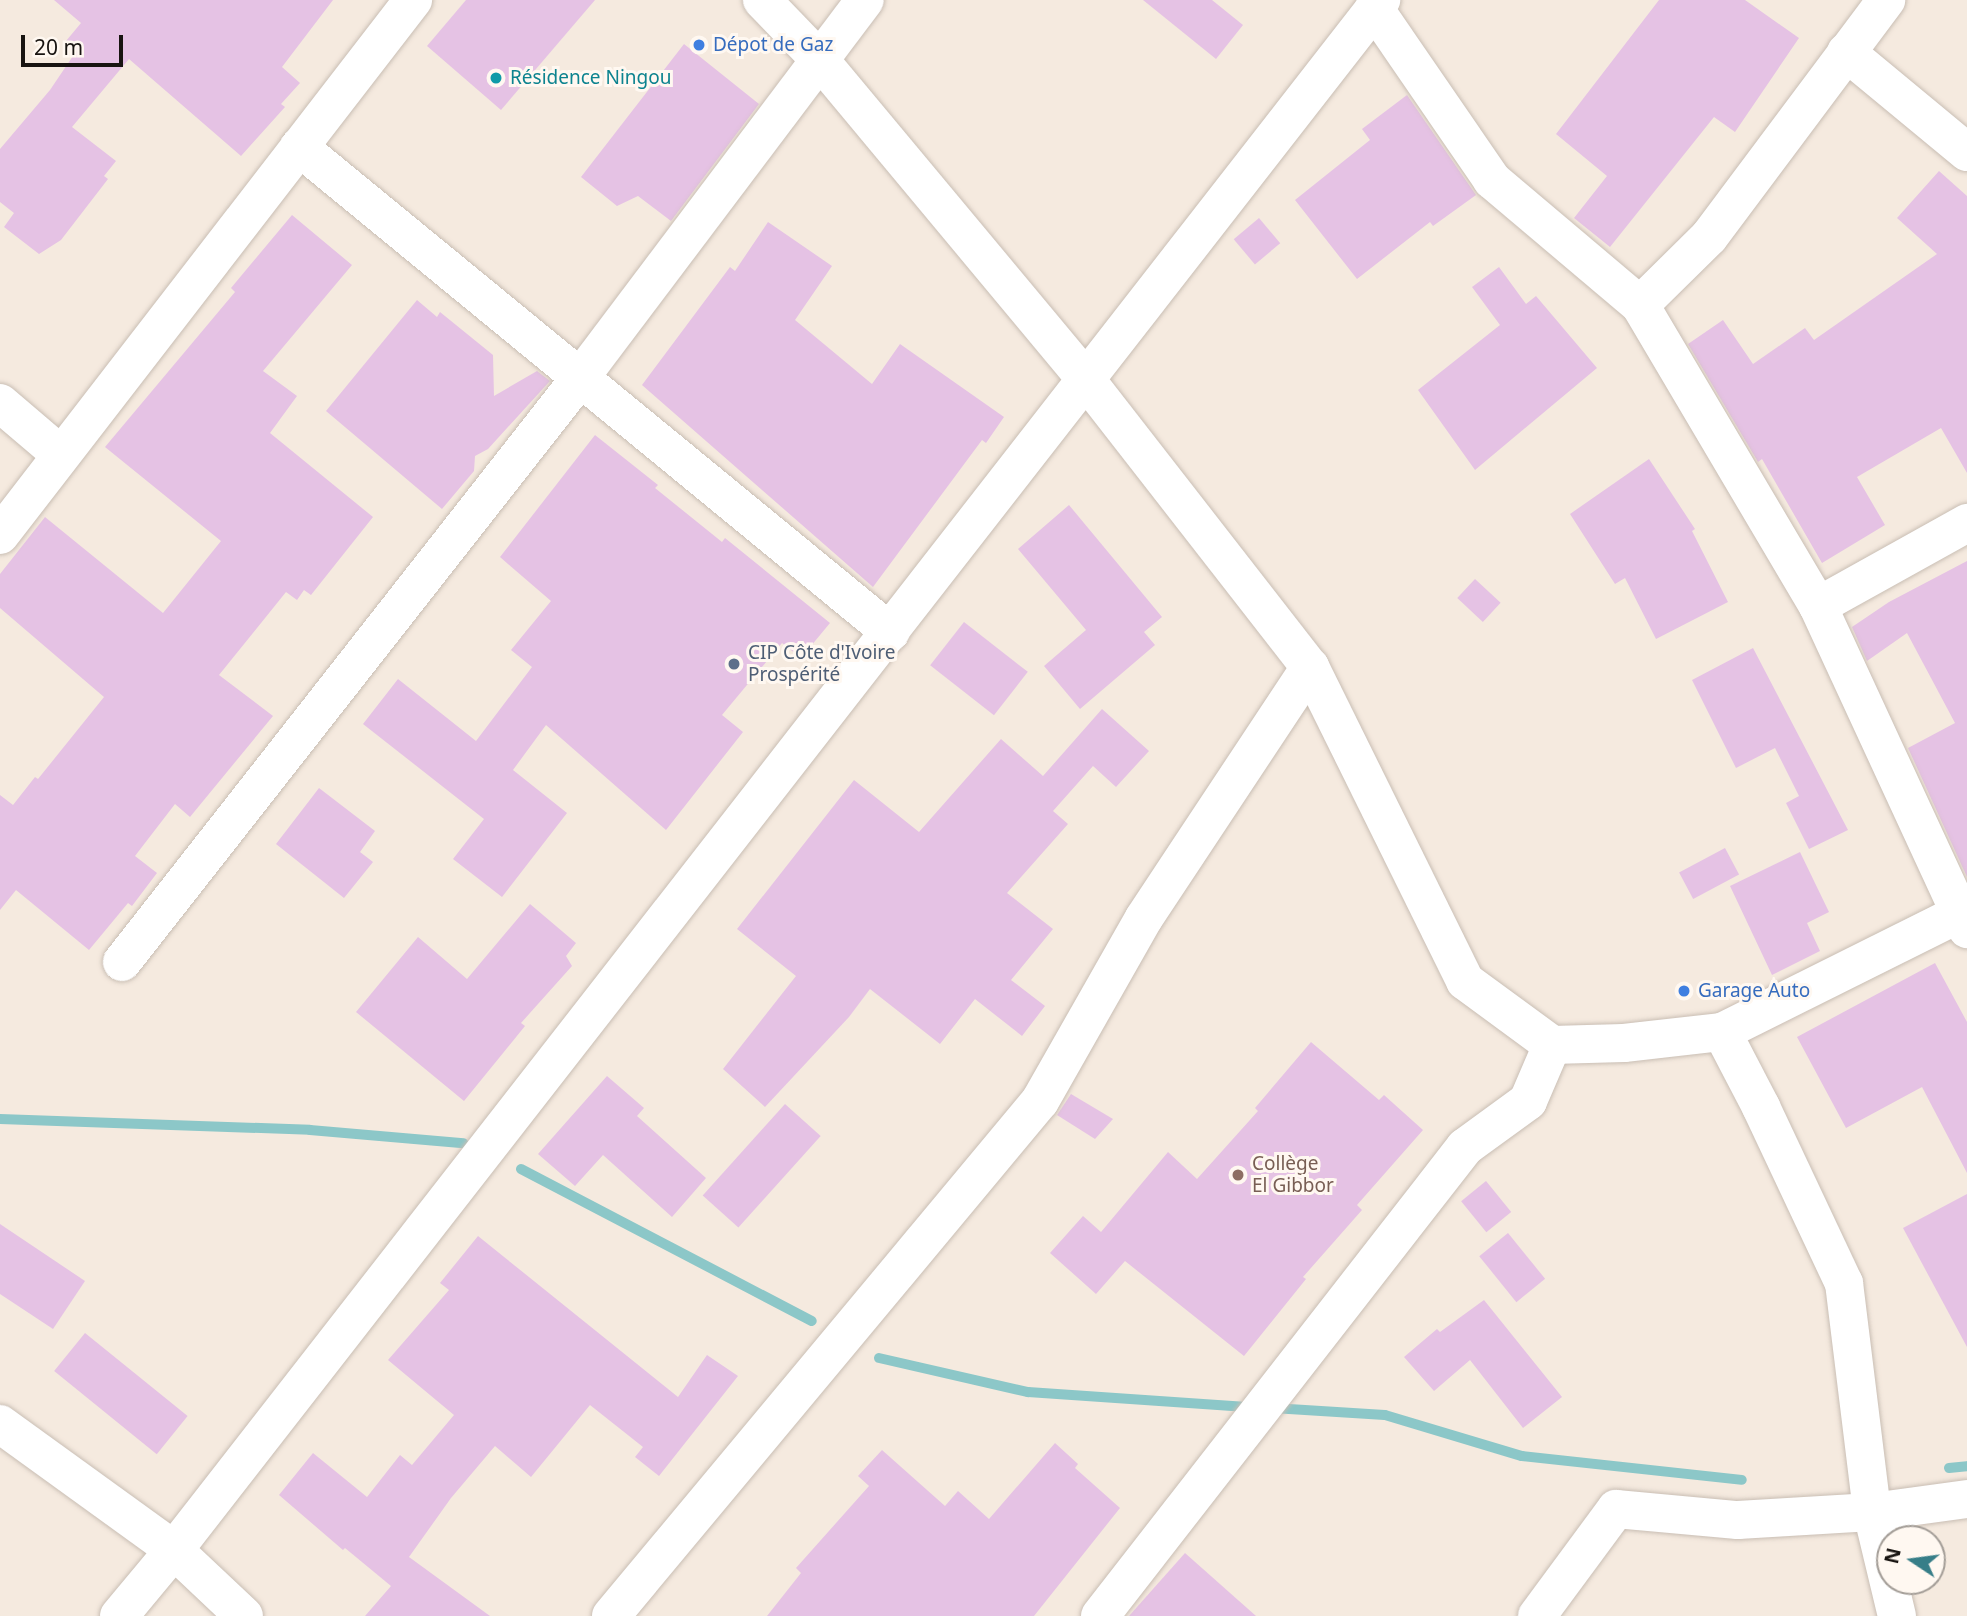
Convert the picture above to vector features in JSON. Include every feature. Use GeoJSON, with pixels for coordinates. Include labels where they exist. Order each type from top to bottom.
{"type":"FeatureCollection","features":[{"type":"Feature","properties":{"kind":"street"},"geometry":{"type":"LineString","coordinates":[[0,535],[413,0]]}},
{"type":"Feature","properties":{"kind":"street"},"geometry":{"type":"LineString","coordinates":[[118,1616],[174,1550],[1087,381],[1378,4],[1492,180],[1640,304],[1818,606],[1964,918],[1722,1032],[1624,1043],[1552,1045],[1465,981],[1310,667],[1087,381],[819,59],[762,0]]}},
{"type":"Feature","properties":{"kind":"street"},"geometry":{"type":"LineString","coordinates":[[122,962],[580,378],[866,0]]}},
{"type":"Feature","properties":{"kind":"street"},"geometry":{"type":"LineString","coordinates":[[1640,304],[1709,237],[1886,0]]}},
{"type":"Feature","properties":{"kind":"street"},"geometry":{"type":"LineString","coordinates":[[1846,52],[1967,152]]}},
{"type":"Feature","properties":{"kind":"street"},"geometry":{"type":"LineString","coordinates":[[299,147],[890,632]]}},
{"type":"Feature","properties":{"kind":"street"},"geometry":{"type":"LineString","coordinates":[[0,403],[61,455]]}},
{"type":"Feature","properties":{"kind":"street"},"geometry":{"type":"LineString","coordinates":[[1818,606],[1967,523]]}},
{"type":"Feature","properties":{"kind":"street"},"geometry":{"type":"LineString","coordinates":[[611,1616],[1040,1101],[1144,918],[1310,667]]}},
{"type":"Feature","properties":{"kind":"street"},"geometry":{"type":"LineString","coordinates":[[1722,1032],[1761,1107],[1844,1283],[1872,1512],[1897,1616]]}},
{"type":"Feature","properties":{"kind":"street"},"geometry":{"type":"LineString","coordinates":[[1100,1616],[1465,1147],[1528,1101],[1552,1045]]}},
{"type":"Feature","properties":{"kind":"street"},"geometry":{"type":"LineString","coordinates":[[0,1424],[174,1550],[244,1616]]}},
{"type":"Feature","properties":{"kind":"street"},"geometry":{"type":"LineString","coordinates":[[1537,1616],[1616,1509],[1738,1520],[1872,1512],[1967,1499]]}},
{"type":"Feature","properties":{"kind":"building"},"geometry":{"type":"Polygon","coordinates":[[[54,0],[333,0],[282,67],[300,83],[281,104],[285,107],[241,156],[129,59],[72,127],[116,161],[104,176],[108,179],[61,240],[39,254],[4,227],[14,213],[0,202],[0,149],[50,90],[77,50],[66,41],[81,23],[54,0]]]}},
{"type":"Feature","properties":{"kind":"building","name":"Résidence Ningou"},"geometry":{"type":"Polygon","coordinates":[[[466,0],[595,0],[501,110],[427,46],[466,0]]]}},
{"type":"Feature","properties":{"kind":"building"},"geometry":{"type":"Polygon","coordinates":[[[1143,0],[1212,0],[1243,25],[1216,59],[1143,0]]]}},
{"type":"Feature","properties":{"kind":"building"},"geometry":{"type":"Polygon","coordinates":[[[1659,0],[1745,0],[1799,38],[1735,132],[1714,117],[1610,247],[1574,218],[1607,176],[1556,134],[1659,0]]]}},
{"type":"Feature","properties":{"kind":"building"},"geometry":{"type":"Polygon","coordinates":[[[684,44],[759,104],[671,221],[638,196],[617,206],[581,177],[684,44]]]}},
{"type":"Feature","properties":{"kind":"building"},"geometry":{"type":"Polygon","coordinates":[[[1407,95],[1476,195],[1433,226],[1430,222],[1357,279],[1295,200],[1370,140],[1362,129],[1407,95]]]}},
{"type":"Feature","properties":{"kind":"building"},"geometry":{"type":"Polygon","coordinates":[[[1939,171],[1967,196],[1967,473],[1941,428],[1857,477],[1885,525],[1822,563],[1762,459],[1758,462],[1688,344],[1723,320],[1753,364],[1805,328],[1814,340],[1937,254],[1897,218],[1939,171]]]}},
{"type":"Feature","properties":{"kind":"building"},"geometry":{"type":"Polygon","coordinates":[[[292,215],[352,265],[263,371],[297,396],[270,433],[373,517],[311,595],[304,590],[297,600],[286,592],[219,675],[273,716],[190,817],[175,804],[135,856],[157,873],[132,906],[128,903],[89,950],[16,890],[0,910],[0,795],[13,805],[35,777],[38,779],[104,697],[0,608],[0,574],[45,517],[163,613],[221,541],[105,447],[235,292],[231,288],[292,215]]]}},
{"type":"Feature","properties":{"kind":"building"},"geometry":{"type":"Polygon","coordinates":[[[1259,218],[1280,243],[1255,264],[1234,239],[1259,218]]]}},
{"type":"Feature","properties":{"kind":"building"},"geometry":{"type":"Polygon","coordinates":[[[768,222],[832,266],[795,320],[872,384],[900,344],[1004,417],[986,443],[982,440],[873,587],[642,385],[730,267],[735,271],[768,222]]]}},
{"type":"Feature","properties":{"kind":"building"},"geometry":{"type":"Polygon","coordinates":[[[1499,267],[1526,304],[1536,296],[1597,368],[1475,470],[1418,390],[1500,325],[1472,287],[1499,267]]]}},
{"type":"Feature","properties":{"kind":"building"},"geometry":{"type":"Polygon","coordinates":[[[417,300],[437,317],[440,312],[493,355],[494,396],[537,371],[550,381],[488,449],[475,456],[474,471],[442,509],[326,411],[417,300]]]}},
{"type":"Feature","properties":{"kind":"building"},"geometry":{"type":"Polygon","coordinates":[[[595,435],[658,485],[655,488],[722,542],[725,538],[830,623],[801,658],[782,643],[722,715],[743,732],[666,830],[546,725],[513,770],[567,813],[502,897],[453,859],[484,819],[363,724],[398,679],[476,741],[532,667],[511,650],[551,601],[500,557],[595,435]]]}},
{"type":"Feature","properties":{"kind":"building"},"geometry":{"type":"Polygon","coordinates":[[[1649,459],[1695,529],[1692,531],[1728,602],[1656,639],[1625,578],[1615,584],[1570,514],[1649,459]]]}},
{"type":"Feature","properties":{"kind":"building"},"geometry":{"type":"Polygon","coordinates":[[[1069,505],[1162,617],[1144,632],[1155,645],[1080,709],[1044,666],[1086,630],[1018,549],[1069,505]]]}},
{"type":"Feature","properties":{"kind":"building"},"geometry":{"type":"Polygon","coordinates":[[[1967,561],[1967,877],[1908,748],[1955,723],[1907,633],[1867,661],[1852,627],[1889,602],[1967,561]]]}},
{"type":"Feature","properties":{"kind":"building"},"geometry":{"type":"Polygon","coordinates":[[[1475,579],[1501,603],[1483,622],[1457,598],[1475,579]]]}},
{"type":"Feature","properties":{"kind":"building"},"geometry":{"type":"Polygon","coordinates":[[[964,622],[1028,672],[994,715],[930,665],[964,622]]]}},
{"type":"Feature","properties":{"kind":"building"},"geometry":{"type":"Polygon","coordinates":[[[1753,648],[1848,830],[1809,849],[1786,803],[1799,796],[1775,748],[1736,768],[1692,680],[1753,648]]]}},
{"type":"Feature","properties":{"kind":"building"},"geometry":{"type":"Polygon","coordinates":[[[1102,709],[1149,751],[1116,787],[1093,766],[1053,811],[1068,824],[1007,893],[1053,929],[1011,980],[1045,1006],[1022,1036],[975,999],[940,1044],[870,989],[849,1017],[765,1107],[723,1069],[796,976],[737,929],[854,780],[919,832],[1001,739],[1043,776],[1102,709]]]}},
{"type":"Feature","properties":{"kind":"building"},"geometry":{"type":"Polygon","coordinates":[[[319,788],[375,831],[360,852],[373,862],[344,898],[276,844],[319,788]]]}},
{"type":"Feature","properties":{"kind":"building"},"geometry":{"type":"Polygon","coordinates":[[[1725,848],[1739,874],[1693,899],[1679,872],[1725,848]]]}},
{"type":"Feature","properties":{"kind":"building"},"geometry":{"type":"Polygon","coordinates":[[[1800,852],[1829,912],[1807,923],[1820,951],[1772,975],[1730,886],[1800,852]]]}},
{"type":"Feature","properties":{"kind":"building"},"geometry":{"type":"Polygon","coordinates":[[[530,904],[576,943],[566,956],[572,966],[521,1023],[525,1026],[464,1101],[356,1012],[418,937],[467,979],[530,904]]]}},
{"type":"Feature","properties":{"kind":"building"},"geometry":{"type":"Polygon","coordinates":[[[1935,963],[1967,1022],[1967,1173],[1922,1087],[1846,1128],[1797,1037],[1935,963]]]}},
{"type":"Feature","properties":{"kind":"building"},"geometry":{"type":"Polygon","coordinates":[[[1311,1042],[1379,1100],[1384,1095],[1423,1130],[1357,1205],[1362,1210],[1303,1277],[1306,1279],[1244,1356],[1125,1261],[1096,1294],[1050,1253],[1083,1216],[1101,1232],[1168,1152],[1197,1179],[1258,1111],[1255,1108],[1311,1042]]]}},
{"type":"Feature","properties":{"kind":"building"},"geometry":{"type":"Polygon","coordinates":[[[607,1076],[644,1108],[637,1116],[706,1178],[672,1217],[603,1155],[575,1186],[538,1154],[607,1076]]]}},
{"type":"Feature","properties":{"kind":"building"},"geometry":{"type":"Polygon","coordinates":[[[1071,1094],[1113,1119],[1095,1139],[1057,1115],[1071,1094]]]}},
{"type":"Feature","properties":{"kind":"building"},"geometry":{"type":"Polygon","coordinates":[[[785,1104],[821,1136],[738,1228],[703,1195],[785,1104]]]}},
{"type":"Feature","properties":{"kind":"building"},"geometry":{"type":"Polygon","coordinates":[[[1486,1181],[1511,1212],[1486,1232],[1461,1201],[1486,1181]]]}},
{"type":"Feature","properties":{"kind":"building"},"geometry":{"type":"Polygon","coordinates":[[[1967,1194],[1967,1347],[1903,1228],[1967,1194]]]}},
{"type":"Feature","properties":{"kind":"building"},"geometry":{"type":"Polygon","coordinates":[[[0,1224],[85,1281],[53,1329],[0,1294],[0,1224]]]}},
{"type":"Feature","properties":{"kind":"building"},"geometry":{"type":"Polygon","coordinates":[[[1508,1233],[1545,1279],[1516,1302],[1479,1256],[1508,1233]]]}},
{"type":"Feature","properties":{"kind":"building"},"geometry":{"type":"Polygon","coordinates":[[[478,1236],[678,1397],[707,1355],[738,1376],[659,1476],[635,1457],[643,1447],[590,1405],[531,1477],[495,1446],[451,1498],[409,1557],[490,1616],[365,1616],[391,1586],[345,1548],[343,1550],[279,1495],[313,1453],[367,1497],[400,1455],[412,1465],[454,1415],[388,1360],[449,1290],[440,1283],[478,1236]]]}},
{"type":"Feature","properties":{"kind":"building"},"geometry":{"type":"Polygon","coordinates":[[[1484,1300],[1562,1397],[1523,1428],[1470,1360],[1434,1391],[1404,1357],[1437,1329],[1440,1332],[1484,1300]]]}},
{"type":"Feature","properties":{"kind":"building"},"geometry":{"type":"Polygon","coordinates":[[[85,1333],[188,1416],[157,1454],[54,1371],[85,1333]]]}},
{"type":"Feature","properties":{"kind":"building"},"geometry":{"type":"Polygon","coordinates":[[[1055,1443],[1078,1464],[1075,1468],[1120,1508],[1034,1616],[767,1616],[801,1573],[796,1568],[869,1486],[858,1476],[882,1450],[945,1506],[958,1491],[989,1519],[1055,1443]]]}},
{"type":"Feature","properties":{"kind":"building"},"geometry":{"type":"Polygon","coordinates":[[[1185,1553],[1256,1616],[1129,1616],[1185,1553]]]}},
{"type":"Feature","properties":{"kind":"waterway"},"geometry":{"type":"LineString","coordinates":[[0,1119],[310,1130],[463,1143]]}},
{"type":"Feature","properties":{"kind":"waterway"},"geometry":{"type":"LineString","coordinates":[[521,1169],[812,1321]]}},
{"type":"Feature","properties":{"kind":"waterway"},"geometry":{"type":"LineString","coordinates":[[879,1358],[1028,1392],[1250,1407]]}},
{"type":"Feature","properties":{"kind":"waterway"},"geometry":{"type":"LineString","coordinates":[[1273,1408],[1385,1415],[1522,1456],[1742,1480]]}},
{"type":"Feature","properties":{"kind":"waterway"},"geometry":{"type":"LineString","coordinates":[[1949,1468],[1967,1466]]}},
{"type":"Feature","properties":{"kind":"place","name":"Dépot de Gaz"},"geometry":{"type":"Point","coordinates":[699,45]}},
{"type":"Feature","properties":{"kind":"place","name":"Résidence Ningou"},"geometry":{"type":"Point","coordinates":[496,78]}},
{"type":"Feature","properties":{"kind":"place","name":"CIP Côte d'Ivoire Prospérité"},"geometry":{"type":"Point","coordinates":[734,664]}},
{"type":"Feature","properties":{"kind":"place","name":"Garage Auto"},"geometry":{"type":"Point","coordinates":[1684,991]}},
{"type":"Feature","properties":{"kind":"place","name":"Collège El Gibbor"},"geometry":{"type":"Point","coordinates":[1238,1175]}}]}
